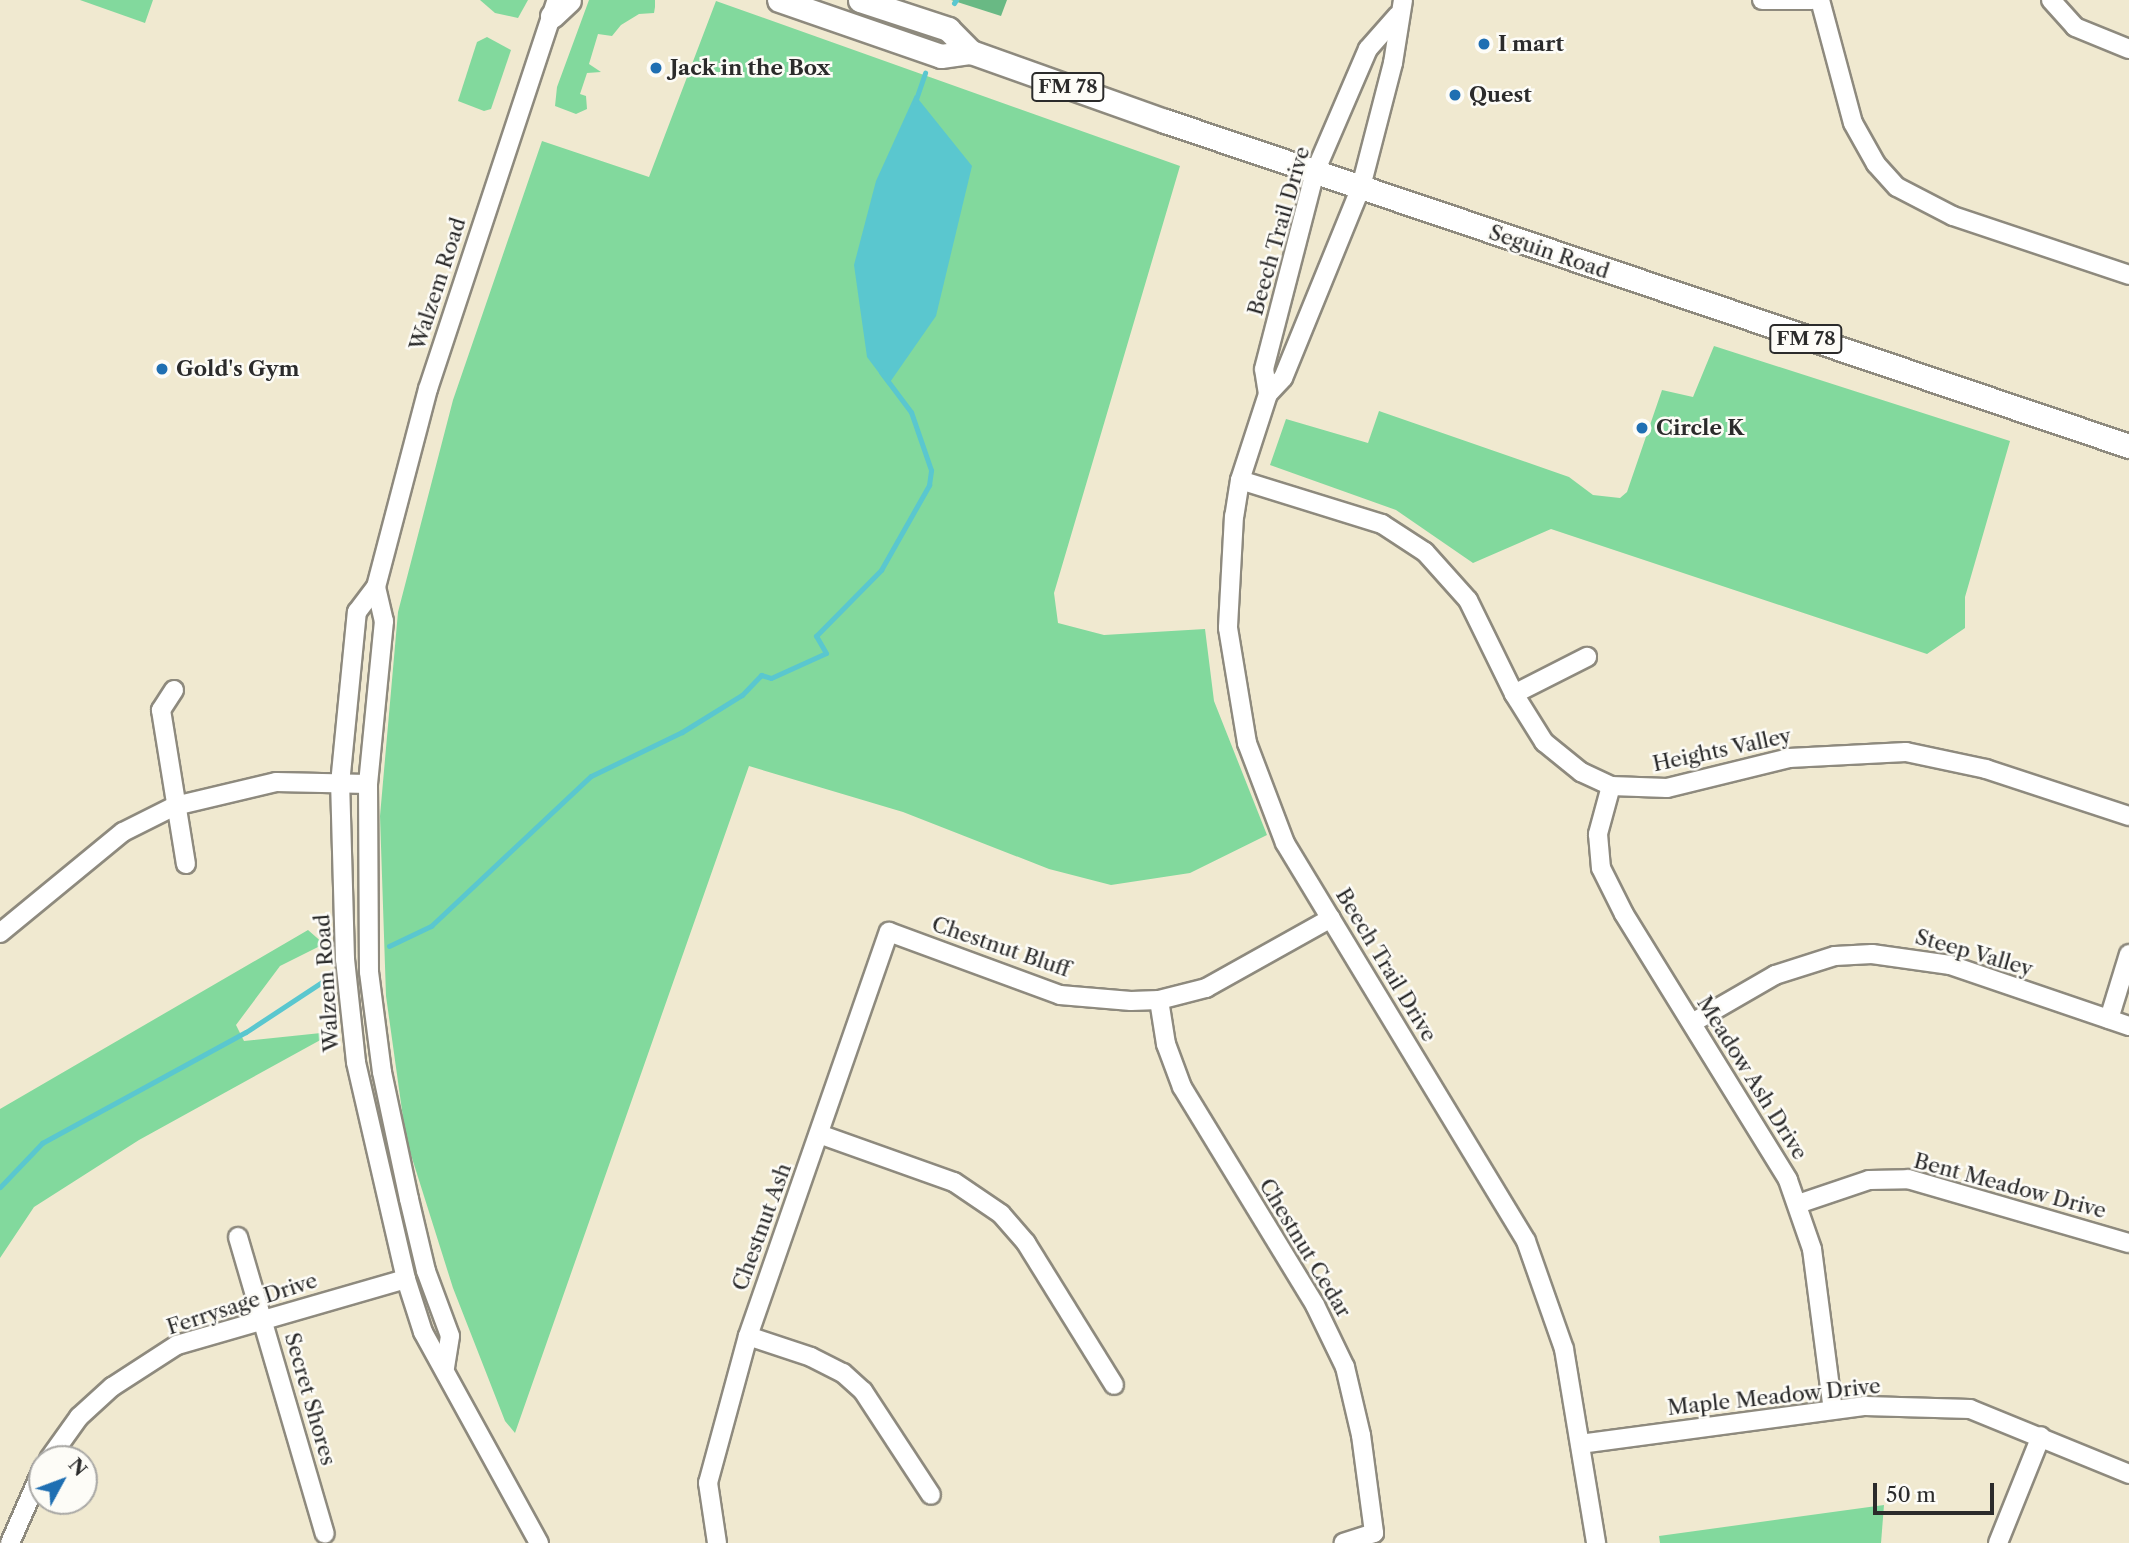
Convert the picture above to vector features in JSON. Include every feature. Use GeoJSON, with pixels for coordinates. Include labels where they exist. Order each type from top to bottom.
{"type":"FeatureCollection","features":[{"type":"Feature","properties":{"kind":"main road"},"geometry":{"type":"LineString","coordinates":[[552,5],[569,0]]}},
{"type":"Feature","properties":{"kind":"main road","name":"Seguin Road"},"geometry":{"type":"LineString","coordinates":[[779,0],[941,56],[971,52]]}},
{"type":"Feature","properties":{"kind":"main road","name":"Seguin Road"},"geometry":{"type":"LineString","coordinates":[[860,0],[948,29],[971,52],[1315,172],[2129,446]]}},
{"type":"Feature","properties":{"kind":"street"},"geometry":{"type":"LineString","coordinates":[[1762,0],[1812,0]]}},
{"type":"Feature","properties":{"kind":"street"},"geometry":{"type":"LineString","coordinates":[[1820,0],[1853,123],[1876,164],[1897,187],[1953,216],[2129,275]]}},
{"type":"Feature","properties":{"kind":"street"},"geometry":{"type":"LineString","coordinates":[[2050,0],[2076,27],[2129,49]]}},
{"type":"Feature","properties":{"kind":"street","name":"Walzem Road"},"geometry":{"type":"LineString","coordinates":[[539,1543],[445,1367],[423,1332],[406,1279],[356,1062],[345,959],[340,784],[357,612],[376,587],[428,388],[552,5]]}},
{"type":"Feature","properties":{"kind":"street","name":"Beech Trail Drive"},"geometry":{"type":"LineString","coordinates":[[1268,394],[1264,369],[1315,172],[1368,49],[1401,7]]}},
{"type":"Feature","properties":{"kind":"street","name":"Beech Trail Drive"},"geometry":{"type":"LineString","coordinates":[[1401,7],[1393,63],[1362,187],[1283,378],[1268,394],[1240,480],[1228,628],[1247,743],[1284,843],[1526,1241],[1564,1349],[1596,1543]]}},
{"type":"Feature","properties":{"kind":"street","name":"Heights Valley"},"geometry":{"type":"LineString","coordinates":[[1240,480],[1382,524],[1426,552],[1468,600],[1530,723],[1555,752],[1581,772],[1611,786],[1667,788],[1789,758],[1906,752],[1986,769],[2129,816]]}},
{"type":"Feature","properties":{"kind":"street","name":"Walzem Road"},"geometry":{"type":"LineString","coordinates":[[376,587],[384,621],[368,784],[369,972],[380,1059],[426,1272],[450,1336],[445,1367]]}},
{"type":"Feature","properties":{"kind":"street"},"geometry":{"type":"LineString","coordinates":[[1514,694],[1587,657]]}},
{"type":"Feature","properties":{"kind":"street"},"geometry":{"type":"LineString","coordinates":[[174,690],[161,709],[186,864]]}},
{"type":"Feature","properties":{"kind":"street"},"geometry":{"type":"LineString","coordinates":[[1,930],[123,832],[175,806],[276,782],[368,784]]}},
{"type":"Feature","properties":{"kind":"street","name":"Meadow Ash Drive"},"geometry":{"type":"LineString","coordinates":[[1611,786],[1598,834],[1601,868],[1624,914],[1763,1136],[1798,1204],[1819,1284],[1833,1410]]}},
{"type":"Feature","properties":{"kind":"street","name":"Chestnut Bluff"},"geometry":{"type":"LineString","coordinates":[[889,932],[1060,995],[1159,1000],[1231,978],[1331,918]]}},
{"type":"Feature","properties":{"kind":"street","name":"Chestnut Ash"},"geometry":{"type":"LineString","coordinates":[[716,1543],[708,1483],[748,1336],[889,932]]}},
{"type":"Feature","properties":{"kind":"street","name":"Steep Valley"},"geometry":{"type":"LineString","coordinates":[[1692,1023],[1775,975],[1835,956],[1872,954],[1950,965],[2129,1026]]}},
{"type":"Feature","properties":{"kind":"street"},"geometry":{"type":"LineString","coordinates":[[2109,1019],[2129,954]]}},
{"type":"Feature","properties":{"kind":"street","name":"Chestnut Cedar"},"geometry":{"type":"LineString","coordinates":[[1159,1000],[1166,1044],[1182,1087],[1315,1304],[1345,1367],[1361,1435],[1374,1533],[1344,1543]]}},
{"type":"Feature","properties":{"kind":"street"},"geometry":{"type":"LineString","coordinates":[[819,1134],[954,1182],[1001,1214],[1026,1243],[1114,1385]]}},
{"type":"Feature","properties":{"kind":"street","name":"Bent Meadow Drive"},"geometry":{"type":"LineString","coordinates":[[1798,1204],[1869,1180],[1908,1179],[2129,1242]]}},
{"type":"Feature","properties":{"kind":"street","name":"Secret Shores"},"geometry":{"type":"LineString","coordinates":[[238,1237],[326,1534]]}},
{"type":"Feature","properties":{"kind":"street","name":"Ferrysage Drive"},"geometry":{"type":"LineString","coordinates":[[59,1445],[79,1417],[140,1366],[177,1345],[406,1279]]}},
{"type":"Feature","properties":{"kind":"street"},"geometry":{"type":"LineString","coordinates":[[748,1336],[811,1357],[843,1373],[863,1391],[931,1495]]}},
{"type":"Feature","properties":{"kind":"street","name":"Maple Meadow Drive"},"geometry":{"type":"LineString","coordinates":[[1580,1444],[1865,1406],[1970,1409],[2129,1474]]}},
{"type":"Feature","properties":{"kind":"street"},"geometry":{"type":"LineString","coordinates":[[1998,1543],[2041,1436]]}},
{"type":"Feature","properties":{"kind":"street"},"geometry":{"type":"LineString","coordinates":[[10,1543],[28,1502]]}},
{"type":"Feature","properties":{"kind":"green space"},"geometry":{"type":"Polygon","coordinates":[[[80,0],[153,0],[145,23],[80,0]]]}},
{"type":"Feature","properties":{"kind":"green space"},"geometry":{"type":"Polygon","coordinates":[[[480,0],[528,0],[518,18],[495,13],[480,0]]]}},
{"type":"Feature","properties":{"kind":"green space"},"geometry":{"type":"Polygon","coordinates":[[[589,0],[655,0],[655,7],[654,13],[639,14],[621,25],[612,36],[598,34],[589,64],[601,72],[587,73],[580,94],[586,96],[587,109],[576,114],[555,106],[557,87],[589,0]]]}},
{"type":"Feature","properties":{"kind":"green space"},"geometry":{"type":"Polygon","coordinates":[[[951,0],[1007,0],[1001,16],[951,0]]]}},
{"type":"Feature","properties":{"kind":"green space"},"geometry":{"type":"Polygon","coordinates":[[[716,1],[1180,166],[1054,593],[1058,623],[1104,635],[1205,629],[1214,701],[1267,835],[1190,873],[1111,885],[1049,869],[903,812],[749,766],[515,1433],[505,1421],[453,1288],[406,1139],[386,996],[380,816],[398,612],[453,400],[542,141],[649,177],[716,1]]]}},
{"type":"Feature","properties":{"kind":"green space"},"geometry":{"type":"Polygon","coordinates":[[[487,37],[511,50],[491,109],[484,111],[458,101],[477,42],[487,37]]]}},
{"type":"Feature","properties":{"kind":"green space"},"geometry":{"type":"Polygon","coordinates":[[[1714,346],[2010,441],[1965,597],[1965,628],[1927,654],[1551,529],[1473,563],[1396,510],[1270,465],[1286,419],[1368,443],[1379,411],[1569,477],[1593,495],[1620,498],[1627,492],[1662,390],[1693,397],[1714,346]]]}},
{"type":"Feature","properties":{"kind":"green space"},"geometry":{"type":"Polygon","coordinates":[[[308,930],[324,944],[280,966],[236,1025],[244,1041],[321,1033],[334,1023],[324,1038],[139,1140],[34,1207],[0,1258],[0,1109],[308,930]]]}},
{"type":"Feature","properties":{"kind":"green space"},"geometry":{"type":"Polygon","coordinates":[[[1884,1505],[1881,1543],[1660,1543],[1659,1536],[1884,1505]]]}},
{"type":"Feature","properties":{"kind":"water"},"geometry":{"type":"Polygon","coordinates":[[[915,95],[972,166],[936,316],[888,385],[867,357],[854,265],[876,181],[915,95]]]}},
{"type":"Feature","properties":{"kind":"waterway"},"geometry":{"type":"LineString","coordinates":[[915,102],[925,73]]}},
{"type":"Feature","properties":{"kind":"waterway"},"geometry":{"type":"LineString","coordinates":[[389,946],[431,926],[591,776],[682,732],[742,695],[761,675],[771,678],[826,653],[816,636],[881,570],[929,485],[931,470],[911,412],[881,372]]}},
{"type":"Feature","properties":{"kind":"waterway"},"geometry":{"type":"LineString","coordinates":[[0,1187],[42,1143],[246,1032],[328,978]]}},
{"type":"Feature","properties":{"kind":"place","name":"I mart"},"geometry":{"type":"Point","coordinates":[1484,44]}},
{"type":"Feature","properties":{"kind":"place","name":"Jack in the Box"},"geometry":{"type":"Point","coordinates":[656,68]}},
{"type":"Feature","properties":{"kind":"place","name":"Quest"},"geometry":{"type":"Point","coordinates":[1455,95]}},
{"type":"Feature","properties":{"kind":"place","name":"Gold's Gym"},"geometry":{"type":"Point","coordinates":[162,369]}},
{"type":"Feature","properties":{"kind":"place","name":"Circle K"},"geometry":{"type":"Point","coordinates":[1642,428]}}]}
